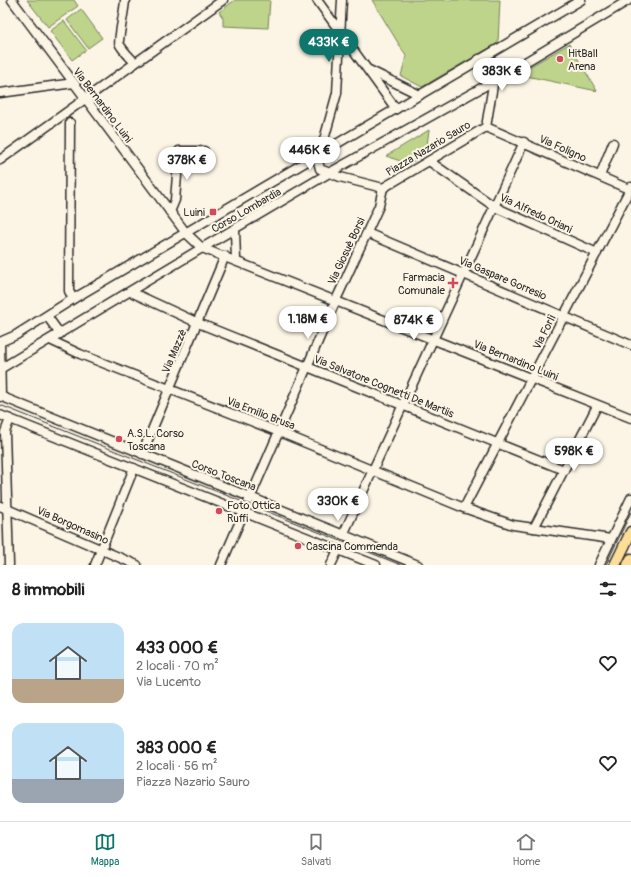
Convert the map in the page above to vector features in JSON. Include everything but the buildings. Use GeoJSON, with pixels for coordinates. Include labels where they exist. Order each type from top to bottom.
{"type":"FeatureCollection","features":[{"type":"Feature","properties":{"kind":"main road"},"geometry":{"type":"LineString","coordinates":[[615,565],[631,532]]}},
{"type":"Feature","properties":{"kind":"main road"},"geometry":{"type":"LineString","coordinates":[[628,565],[631,559]]}},
{"type":"Feature","properties":{"kind":"street","name":"Via Bernardino Luini"},"geometry":{"type":"LineString","coordinates":[[12,0],[186,234],[202,248],[236,260],[597,406],[631,418]]}},
{"type":"Feature","properties":{"kind":"street"},"geometry":{"type":"LineString","coordinates":[[125,0],[123,24],[118,38],[119,43],[135,63]]}},
{"type":"Feature","properties":{"kind":"street"},"geometry":{"type":"LineString","coordinates":[[0,160],[223,0]]}},
{"type":"Feature","properties":{"kind":"street"},"geometry":{"type":"LineString","coordinates":[[317,0],[396,109]]}},
{"type":"Feature","properties":{"kind":"street"},"geometry":{"type":"LineString","coordinates":[[329,173],[320,169],[318,165],[319,155],[337,93],[342,0]]}},
{"type":"Feature","properties":{"kind":"street","name":"Corso Lombardia"},"geometry":{"type":"LineString","coordinates":[[0,343],[16,335],[73,299],[186,234],[581,0]]}},
{"type":"Feature","properties":{"kind":"street","name":"Corso Lombardia"},"geometry":{"type":"LineString","coordinates":[[0,369],[329,173],[492,82],[629,0]]}},
{"type":"Feature","properties":{"kind":"street"},"geometry":{"type":"LineString","coordinates":[[480,59],[492,82]]}},
{"type":"Feature","properties":{"kind":"street"},"geometry":{"type":"LineString","coordinates":[[369,70],[420,95]]}},
{"type":"Feature","properties":{"kind":"street","name":"Piazza Nazario Sauro"},"geometry":{"type":"LineString","coordinates":[[329,173],[383,188],[486,127],[492,82]]}},
{"type":"Feature","properties":{"kind":"street"},"geometry":{"type":"LineString","coordinates":[[0,93],[74,83]]}},
{"type":"Feature","properties":{"kind":"street"},"geometry":{"type":"LineString","coordinates":[[70,123],[69,291],[73,299]]}},
{"type":"Feature","properties":{"kind":"street","name":"Via Foligno"},"geometry":{"type":"LineString","coordinates":[[486,127],[524,142],[630,189]]}},
{"type":"Feature","properties":{"kind":"street"},"geometry":{"type":"LineString","coordinates":[[343,535],[374,471],[524,142]]}},
{"type":"Feature","properties":{"kind":"street"},"geometry":{"type":"LineString","coordinates":[[600,176],[613,143]]}},
{"type":"Feature","properties":{"kind":"street"},"geometry":{"type":"LineString","coordinates":[[170,212],[175,200],[179,151],[204,151]]}},
{"type":"Feature","properties":{"kind":"street","name":"Via Alfredo Oriani"},"geometry":{"type":"LineString","coordinates":[[429,161],[495,207],[597,253]]}},
{"type":"Feature","properties":{"kind":"street","name":"Via Giosuè Borsi"},"geometry":{"type":"LineString","coordinates":[[221,565],[245,513],[336,300],[379,206],[383,188]]}},
{"type":"Feature","properties":{"kind":"street","name":"Via Forlì"},"geometry":{"type":"LineString","coordinates":[[464,508],[630,189]]}},
{"type":"Feature","properties":{"kind":"street"},"geometry":{"type":"LineString","coordinates":[[235,230],[236,260]]}},
{"type":"Feature","properties":{"kind":"street","name":"Via Gaspare Gorresio"},"geometry":{"type":"LineString","coordinates":[[367,233],[631,345]]}},
{"type":"Feature","properties":{"kind":"street","name":"Via Mazzè"},"geometry":{"type":"LineString","coordinates":[[142,454],[225,256]]}},
{"type":"Feature","properties":{"kind":"street","name":"Via Salvatore Cognetti De Martiis"},"geometry":{"type":"LineString","coordinates":[[131,292],[198,323],[564,470]]}},
{"type":"Feature","properties":{"kind":"street"},"geometry":{"type":"LineString","coordinates":[[47,316],[60,334]]}},
{"type":"Feature","properties":{"kind":"street","name":"Via Emilio Brusa"},"geometry":{"type":"LineString","coordinates":[[50,340],[80,354],[279,432],[464,508],[513,525],[611,539]]}},
{"type":"Feature","properties":{"kind":"street"},"geometry":{"type":"LineString","coordinates":[[0,343],[1,397]]}},
{"type":"Feature","properties":{"kind":"street","name":"Corso Toscana"},"geometry":{"type":"LineString","coordinates":[[1,397],[418,565]]}},
{"type":"Feature","properties":{"kind":"street"},"geometry":{"type":"LineString","coordinates":[[534,528],[597,406]]}},
{"type":"Feature","properties":{"kind":"street"},"geometry":{"type":"LineString","coordinates":[[0,415],[376,565]]}},
{"type":"Feature","properties":{"kind":"street"},"geometry":{"type":"LineString","coordinates":[[9,565],[3,507],[5,432],[10,419]]}},
{"type":"Feature","properties":{"kind":"street"},"geometry":{"type":"LineString","coordinates":[[95,565],[134,468]]}},
{"type":"Feature","properties":{"kind":"street"},"geometry":{"type":"LineString","coordinates":[[599,565],[631,498]]}},
{"type":"Feature","properties":{"kind":"street","name":"Via Borgomasino"},"geometry":{"type":"LineString","coordinates":[[3,507],[137,565]]}},
{"type":"Feature","properties":{"kind":"street"},"geometry":{"type":"LineString","coordinates":[[331,565],[338,550]]}},
{"type":"Feature","properties":{"kind":"green space"},"geometry":{"type":"Polygon","coordinates":[[[27,0],[74,0],[78,6],[48,27],[27,0]]]}},
{"type":"Feature","properties":{"kind":"green space"},"geometry":{"type":"Polygon","coordinates":[[[235,0],[270,0],[268,28],[223,26],[223,18],[219,12],[235,0]]]}},
{"type":"Feature","properties":{"kind":"green space"},"geometry":{"type":"Polygon","coordinates":[[[372,0],[500,0],[498,43],[422,87],[401,76],[406,56],[372,0]]]}},
{"type":"Feature","properties":{"kind":"green space"},"geometry":{"type":"Polygon","coordinates":[[[81,9],[102,38],[88,48],[67,20],[81,9]]]}},
{"type":"Feature","properties":{"kind":"green space"},"geometry":{"type":"Polygon","coordinates":[[[64,21],[86,50],[72,60],[50,31],[64,21]]]}},
{"type":"Feature","properties":{"kind":"green space","name":"HitBall Arena"},"geometry":{"type":"Polygon","coordinates":[[[569,44],[597,91],[517,74],[569,44]]]}},
{"type":"Feature","properties":{"kind":"green space"},"geometry":{"type":"Polygon","coordinates":[[[429,130],[426,153],[409,164],[386,156],[429,130]]]}},
{"type":"Feature","properties":{"kind":"tram line"},"geometry":{"type":"LineString","coordinates":[[0,405],[401,565]]}},
{"type":"Feature","properties":{"kind":"tram line"},"geometry":{"type":"LineString","coordinates":[[606,565],[631,512]]}},
{"type":"Feature","properties":{"kind":"place","name":"HitBall Arena"},"geometry":{"type":"Point","coordinates":[560,59]}},
{"type":"Feature","properties":{"kind":"place","name":"Luini"},"geometry":{"type":"Point","coordinates":[213,212]}},
{"type":"Feature","properties":{"kind":"place","name":"Farmacia Comunale"},"geometry":{"type":"Point","coordinates":[453,283]}},
{"type":"Feature","properties":{"kind":"place","name":"A.S.L. Corso Toscana"},"geometry":{"type":"Point","coordinates":[119,439]}},
{"type":"Feature","properties":{"kind":"place","name":"Foto Ottica Ruffi"},"geometry":{"type":"Point","coordinates":[219,511]}},
{"type":"Feature","properties":{"kind":"place","name":"Cascina Commenda"},"geometry":{"type":"Point","coordinates":[298,546]}}]}
